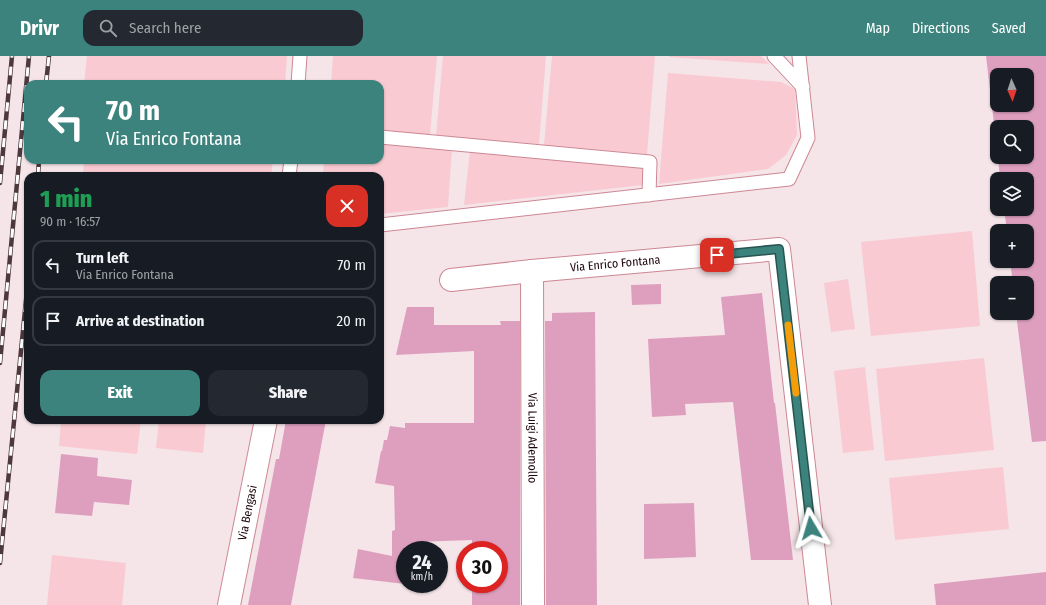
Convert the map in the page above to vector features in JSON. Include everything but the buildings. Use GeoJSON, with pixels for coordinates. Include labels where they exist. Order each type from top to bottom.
{"type":"FeatureCollection","features":[{"type":"Feature","properties":{"kind":"street","name":"Via Enrico Fontana"},"geometry":{"type":"LineString","coordinates":[[451,280],[532,271],[779,249],[820,605]]}},
{"type":"Feature","properties":{"kind":"street","name":"Via Luigi Ademollo"},"geometry":{"type":"LineString","coordinates":[[532,271],[534,605]]}},
{"type":"Feature","properties":{"kind":"street","name":"Via Bengasi"},"geometry":{"type":"LineString","coordinates":[[229,605],[265,424]]}},
{"type":"Feature","properties":{"kind":"lane"},"geometry":{"type":"LineString","coordinates":[[298,80],[300,56]]}},
{"type":"Feature","properties":{"kind":"lane"},"geometry":{"type":"LineString","coordinates":[[774,56],[803,87]]}},
{"type":"Feature","properties":{"kind":"lane"},"geometry":{"type":"LineString","coordinates":[[384,225],[789,179],[808,138],[799,56]]}},
{"type":"Feature","properties":{"kind":"lane"},"geometry":{"type":"LineString","coordinates":[[384,137],[650,162],[649,195]]}},
{"type":"Feature","properties":{"kind":"shaded area"},"geometry":{"type":"Polygon","coordinates":[[[87,56],[287,56],[285,80],[84,80],[87,56]]]}},
{"type":"Feature","properties":{"kind":"shaded area"},"geometry":{"type":"Polygon","coordinates":[[[333,56],[437,56],[430,135],[384,131],[384,80],[331,80],[333,56]]]}},
{"type":"Feature","properties":{"kind":"shaded area"},"geometry":{"type":"Polygon","coordinates":[[[443,56],[546,56],[539,144],[436,136],[443,56]]]}},
{"type":"Feature","properties":{"kind":"shaded area"},"geometry":{"type":"Polygon","coordinates":[[[552,56],[655,56],[647,154],[544,145],[552,56]]]}},
{"type":"Feature","properties":{"kind":"shaded area"},"geometry":{"type":"Polygon","coordinates":[[[761,56],[769,64],[669,57],[761,56]]]}},
{"type":"Feature","properties":{"kind":"shaded area"},"geometry":{"type":"Polygon","coordinates":[[[668,73],[781,82],[795,89],[797,135],[786,155],[768,169],[659,184],[668,73]]]}},
{"type":"Feature","properties":{"kind":"shaded area"},"geometry":{"type":"Polygon","coordinates":[[[384,143],[452,149],[448,207],[384,214],[384,172],[323,172],[324,164],[384,164],[384,143]]]}},
{"type":"Feature","properties":{"kind":"shaded area"},"geometry":{"type":"Polygon","coordinates":[[[470,151],[644,165],[643,185],[464,205],[470,151]]]}},
{"type":"Feature","properties":{"kind":"shaded area"},"geometry":{"type":"Polygon","coordinates":[[[84,164],[272,164],[272,172],[83,172],[84,164]]]}},
{"type":"Feature","properties":{"kind":"shaded area"},"geometry":{"type":"Polygon","coordinates":[[[972,231],[980,326],[871,336],[861,242],[972,231]]]}},
{"type":"Feature","properties":{"kind":"shaded area"},"geometry":{"type":"Polygon","coordinates":[[[848,279],[855,329],[831,332],[824,283],[848,279]]]}},
{"type":"Feature","properties":{"kind":"shaded area"},"geometry":{"type":"Polygon","coordinates":[[[984,358],[994,450],[885,461],[876,369],[984,358]]]}},
{"type":"Feature","properties":{"kind":"shaded area"},"geometry":{"type":"Polygon","coordinates":[[[865,367],[874,450],[843,453],[834,371],[865,367]]]}},
{"type":"Feature","properties":{"kind":"shaded area"},"geometry":{"type":"Polygon","coordinates":[[[61,424],[141,424],[137,454],[59,446],[61,424]]]}},
{"type":"Feature","properties":{"kind":"shaded area"},"geometry":{"type":"Polygon","coordinates":[[[159,424],[206,424],[203,453],[156,448],[159,424]]]}},
{"type":"Feature","properties":{"kind":"shaded area"},"geometry":{"type":"Polygon","coordinates":[[[1003,467],[1009,529],[895,540],[889,478],[1003,467]]]}},
{"type":"Feature","properties":{"kind":"shaded area"},"geometry":{"type":"Polygon","coordinates":[[[52,555],[126,563],[122,605],[47,605],[52,555]]]}},
{"type":"Feature","properties":{"kind":"railway"},"geometry":{"type":"LineString","coordinates":[[0,183],[12,56]]}},
{"type":"Feature","properties":{"kind":"railway"},"geometry":{"type":"LineString","coordinates":[[27,80],[29,56]]}},
{"type":"Feature","properties":{"kind":"railway"},"geometry":{"type":"LineString","coordinates":[[46,80],[49,56]]}},
{"type":"Feature","properties":{"kind":"railway"},"geometry":{"type":"LineString","coordinates":[[0,363],[24,109]]}},
{"type":"Feature","properties":{"kind":"railway"},"geometry":{"type":"LineString","coordinates":[[38,172],[39,164]]}},
{"type":"Feature","properties":{"kind":"railway"},"geometry":{"type":"LineString","coordinates":[[0,563],[24,320]]}},
{"type":"Feature","properties":{"kind":"slow traffic"},"geometry":{"type":"LineString","coordinates":[[788,325],[796,393]]}},
{"type":"Feature","properties":{"kind":"route"},"geometry":{"type":"LineString","coordinates":[[717,255],[779,249],[811,528]]}}]}
